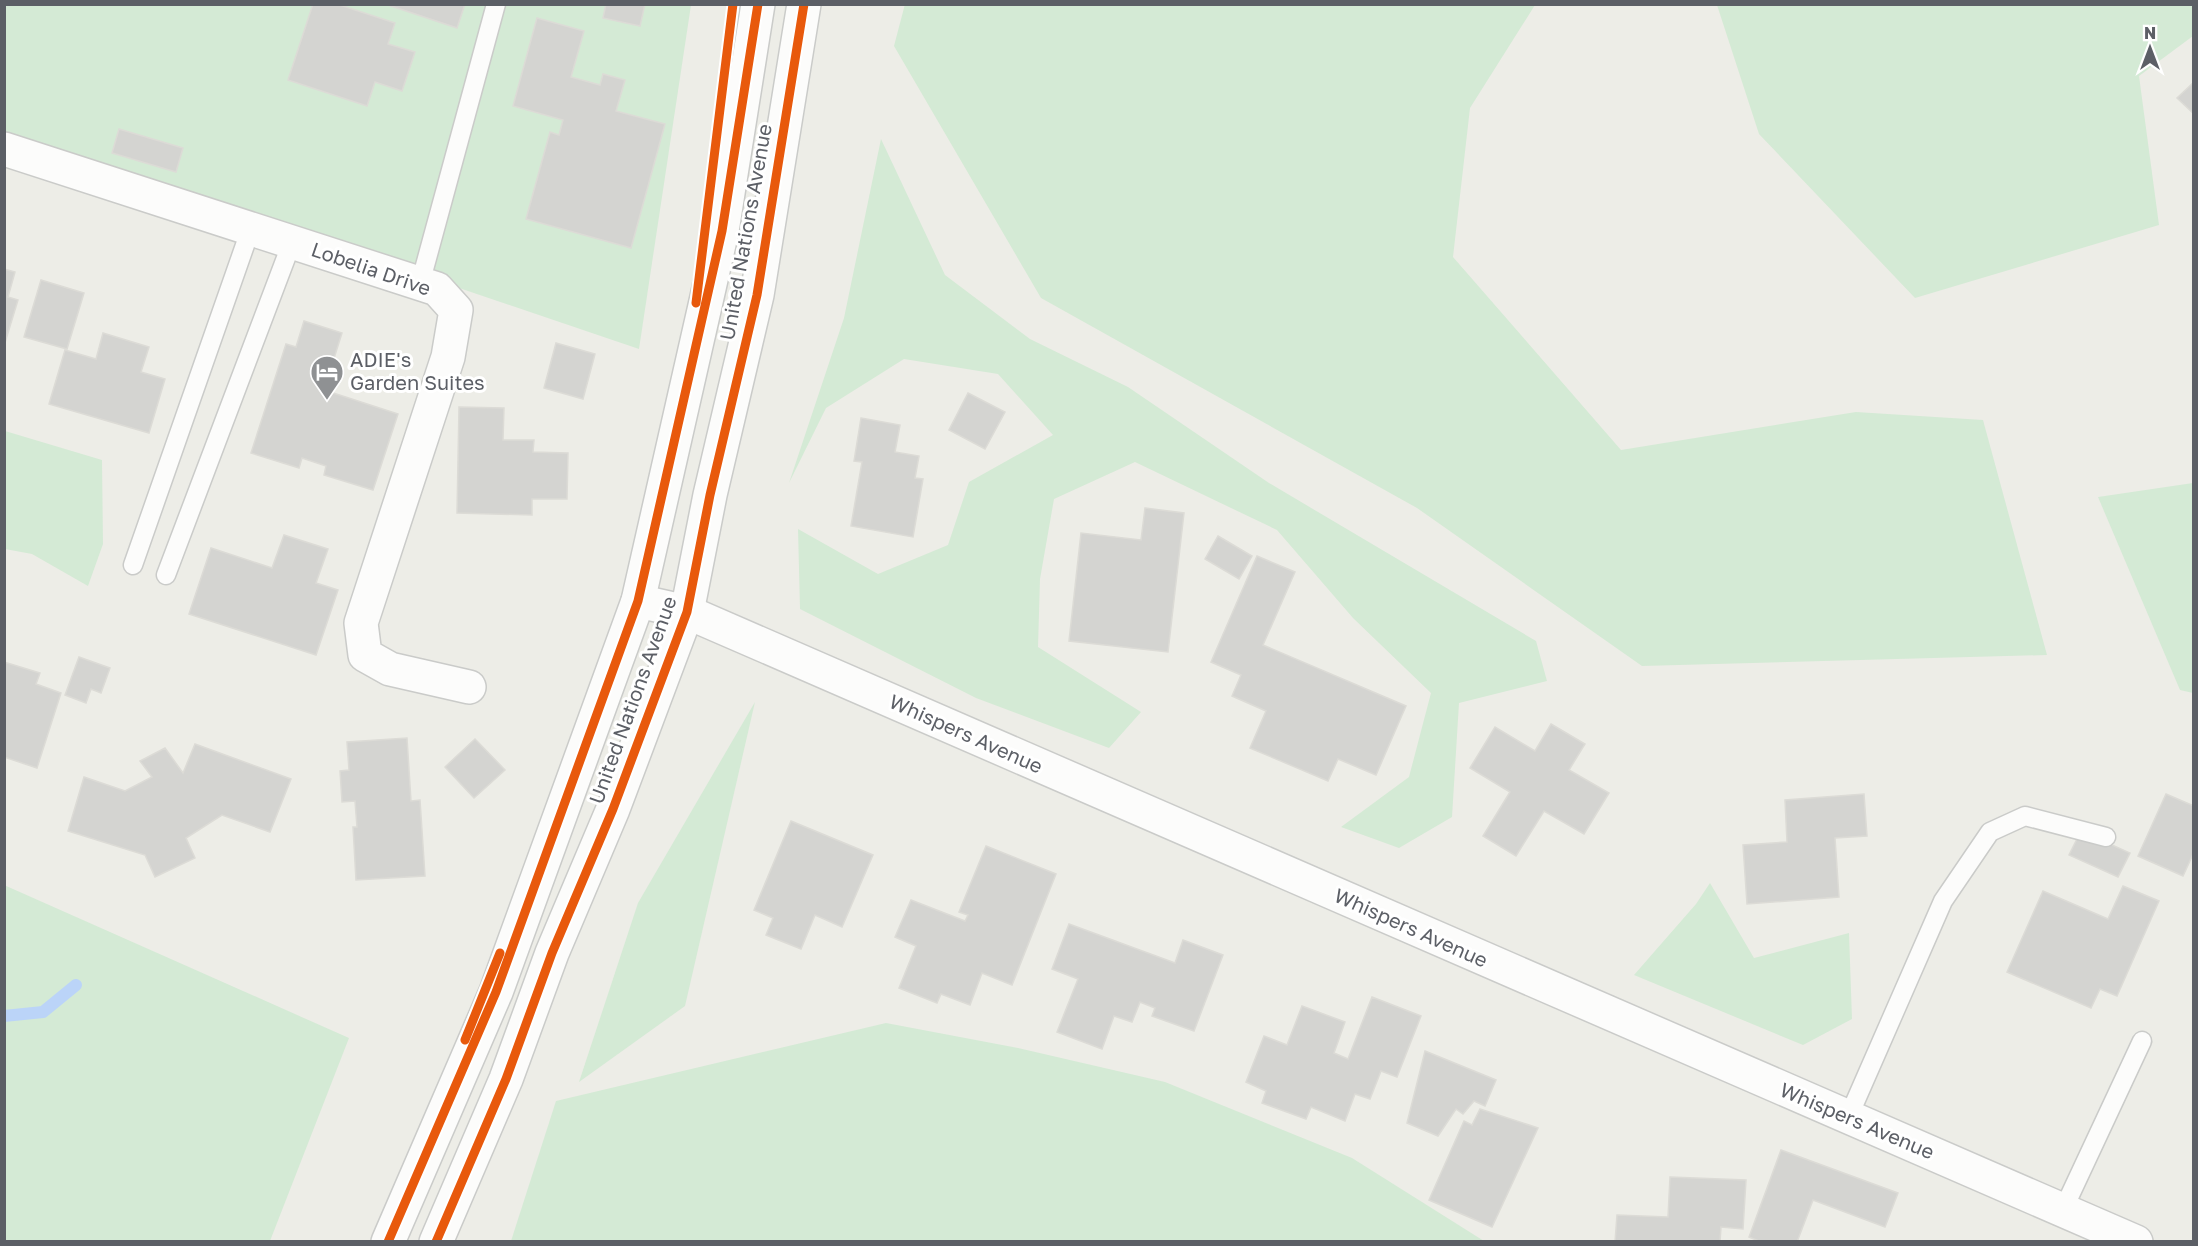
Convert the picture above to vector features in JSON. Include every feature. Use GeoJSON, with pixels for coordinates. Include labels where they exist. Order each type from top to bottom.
{"type":"FeatureCollection","features":[{"type":"Feature","properties":{"kind":"street","name":"United Nations Avenue"},"geometry":{"type":"LineString","coordinates":[[388,1242],[496,992],[638,601],[722,231],[758,4]]}},
{"type":"Feature","properties":{"kind":"street","name":"United Nations Avenue"},"geometry":{"type":"LineString","coordinates":[[435,1242],[506,1079],[552,953],[613,809],[687,612],[710,495],[757,295],[804,4]]}},
{"type":"Feature","properties":{"kind":"street","name":"Lobelia Drive"},"geometry":{"type":"LineString","coordinates":[[4,149],[437,289],[456,310],[448,357],[361,623],[365,655],[390,669],[469,687]]}},
{"type":"Feature","properties":{"kind":"street","name":"Whispers Avenue"},"geometry":{"type":"LineString","coordinates":[[638,601],[687,612],[2136,1242]]}},
{"type":"Feature","properties":{"kind":"lane"},"geometry":{"type":"LineString","coordinates":[[420,284],[496,4]]}},
{"type":"Feature","properties":{"kind":"lane"},"geometry":{"type":"LineString","coordinates":[[133,566],[251,228]]}},
{"type":"Feature","properties":{"kind":"lane"},"geometry":{"type":"LineString","coordinates":[[166,575],[292,242]]}},
{"type":"Feature","properties":{"kind":"lane"},"geometry":{"type":"LineString","coordinates":[[1848,1118],[1943,901],[1990,832],[2025,816],[2106,837]]}},
{"type":"Feature","properties":{"kind":"lane"},"geometry":{"type":"LineString","coordinates":[[2063,1210],[2142,1041]]}},
{"type":"Feature","properties":{"kind":"green space"},"geometry":{"type":"Polygon","coordinates":[[[905,4],[1535,5],[1470,108],[1453,257],[1621,450],[1856,412],[1983,420],[2047,655],[1642,666],[1417,508],[1041,298],[894,46],[905,4]]]}},
{"type":"Feature","properties":{"kind":"green space"},"geometry":{"type":"Polygon","coordinates":[[[5,5],[691,5],[639,349],[5,134],[5,5]]]}},
{"type":"Feature","properties":{"kind":"green space"},"geometry":{"type":"Polygon","coordinates":[[[1717,5],[2193,5],[2193,36],[2139,76],[2159,225],[1915,298],[1759,134],[1717,5]]]}},
{"type":"Feature","properties":{"kind":"green space"},"geometry":{"type":"Polygon","coordinates":[[[881,139],[945,275],[1030,339],[1128,387],[1269,483],[1536,641],[1547,681],[1459,703],[1452,817],[1399,848],[1341,827],[1409,777],[1431,693],[1353,618],[1277,530],[1135,462],[1054,499],[1040,579],[1038,647],[1141,712],[1109,748],[976,698],[800,609],[798,529],[878,574],[948,545],[969,482],[1053,435],[998,374],[904,359],[826,408],[789,483],[844,318],[881,139]]]}},
{"type":"Feature","properties":{"kind":"green space"},"geometry":{"type":"Polygon","coordinates":[[[5,431],[102,460],[103,544],[88,586],[32,554],[5,549],[5,431]]]}},
{"type":"Feature","properties":{"kind":"green space"},"geometry":{"type":"Polygon","coordinates":[[[2194,483],[2193,693],[2180,690],[2098,497],[2194,483]]]}},
{"type":"Feature","properties":{"kind":"green space"},"geometry":{"type":"Polygon","coordinates":[[[755,702],[685,1006],[579,1082],[638,903],[755,702]]]}},
{"type":"Feature","properties":{"kind":"green space"},"geometry":{"type":"Polygon","coordinates":[[[1710,883],[1754,958],[1849,933],[1852,1019],[1803,1045],[1634,975],[1696,904],[1710,883]]]}},
{"type":"Feature","properties":{"kind":"green space"},"geometry":{"type":"Polygon","coordinates":[[[4,885],[349,1038],[270,1241],[5,1241],[4,885]]]}},
{"type":"Feature","properties":{"kind":"green space"},"geometry":{"type":"Polygon","coordinates":[[[886,1023],[1018,1048],[1165,1082],[1352,1158],[1484,1241],[511,1241],[556,1101],[886,1023]]]}},
{"type":"Feature","properties":{"kind":"building"},"geometry":{"type":"Polygon","coordinates":[[[313,4],[337,4],[395,23],[388,44],[415,52],[402,91],[375,82],[367,106],[288,80],[313,4]]]}},
{"type":"Feature","properties":{"kind":"building"},"geometry":{"type":"Polygon","coordinates":[[[385,4],[465,4],[457,28],[385,4]]]}},
{"type":"Feature","properties":{"kind":"building"},"geometry":{"type":"Polygon","coordinates":[[[606,4],[645,4],[640,26],[603,18],[606,4]]]}},
{"type":"Feature","properties":{"kind":"building"},"geometry":{"type":"Polygon","coordinates":[[[537,18],[584,31],[571,77],[600,85],[603,74],[625,80],[616,111],[665,124],[631,248],[526,219],[550,132],[559,135],[563,120],[513,106],[537,18]]]}},
{"type":"Feature","properties":{"kind":"building"},"geometry":{"type":"Polygon","coordinates":[[[2194,82],[2194,114],[2177,98],[2194,82]]]}},
{"type":"Feature","properties":{"kind":"building"},"geometry":{"type":"Polygon","coordinates":[[[119,129],[183,148],[176,172],[112,153],[119,129]]]}},
{"type":"Feature","properties":{"kind":"building"},"geometry":{"type":"Polygon","coordinates":[[[4,269],[15,272],[8,297],[18,300],[4,346],[4,269]]]}},
{"type":"Feature","properties":{"kind":"building"},"geometry":{"type":"Polygon","coordinates":[[[41,280],[84,293],[67,349],[24,337],[41,280]]]}},
{"type":"Feature","properties":{"kind":"building"},"geometry":{"type":"Polygon","coordinates":[[[304,321],[342,333],[324,390],[398,414],[373,490],[324,475],[326,466],[302,458],[299,468],[251,453],[286,344],[296,347],[304,321]]]}},
{"type":"Feature","properties":{"kind":"building"},"geometry":{"type":"Polygon","coordinates":[[[103,333],[149,347],[141,372],[165,379],[149,433],[49,404],[65,350],[96,359],[103,333]]]}},
{"type":"Feature","properties":{"kind":"building"},"geometry":{"type":"Polygon","coordinates":[[[556,343],[595,354],[583,399],[544,388],[556,343]]]}},
{"type":"Feature","properties":{"kind":"building"},"geometry":{"type":"Polygon","coordinates":[[[968,393],[1005,412],[985,449],[949,430],[968,393]]]}},
{"type":"Feature","properties":{"kind":"building"},"geometry":{"type":"Polygon","coordinates":[[[459,407],[504,408],[503,440],[534,440],[533,452],[568,453],[567,499],[532,499],[532,515],[457,513],[459,407]]]}},
{"type":"Feature","properties":{"kind":"building"},"geometry":{"type":"Polygon","coordinates":[[[861,418],[900,425],[895,452],[919,456],[915,478],[923,479],[913,537],[851,526],[862,462],[854,461],[861,418]]]}},
{"type":"Feature","properties":{"kind":"building"},"geometry":{"type":"Polygon","coordinates":[[[1145,508],[1184,513],[1168,652],[1069,641],[1081,533],[1141,540],[1145,508]]]}},
{"type":"Feature","properties":{"kind":"building"},"geometry":{"type":"Polygon","coordinates":[[[284,535],[328,549],[316,583],[338,590],[316,655],[189,614],[211,548],[272,568],[284,535]]]}},
{"type":"Feature","properties":{"kind":"building"},"geometry":{"type":"Polygon","coordinates":[[[1218,536],[1252,556],[1239,579],[1205,559],[1218,536]]]}},
{"type":"Feature","properties":{"kind":"building"},"geometry":{"type":"Polygon","coordinates":[[[1257,556],[1295,572],[1263,645],[1406,706],[1376,775],[1338,759],[1328,781],[1250,748],[1266,711],[1232,696],[1241,675],[1211,662],[1257,556]]]}},
{"type":"Feature","properties":{"kind":"building"},"geometry":{"type":"Polygon","coordinates":[[[79,657],[110,668],[101,693],[91,689],[86,703],[65,695],[79,657]]]}},
{"type":"Feature","properties":{"kind":"building"},"geometry":{"type":"Polygon","coordinates":[[[4,662],[40,673],[36,684],[61,693],[37,768],[4,757],[4,662]]]}},
{"type":"Feature","properties":{"kind":"building"},"geometry":{"type":"Polygon","coordinates":[[[1551,724],[1585,744],[1569,770],[1609,793],[1584,834],[1544,811],[1516,856],[1483,836],[1510,792],[1470,768],[1495,727],[1535,751],[1551,724]]]}},
{"type":"Feature","properties":{"kind":"building"},"geometry":{"type":"Polygon","coordinates":[[[407,738],[411,801],[420,800],[425,876],[356,880],[353,827],[357,827],[355,801],[342,802],[340,771],[349,770],[347,742],[407,738]]]}},
{"type":"Feature","properties":{"kind":"building"},"geometry":{"type":"Polygon","coordinates":[[[475,739],[505,770],[474,798],[445,767],[475,739]]]}},
{"type":"Feature","properties":{"kind":"building"},"geometry":{"type":"Polygon","coordinates":[[[195,744],[291,779],[270,832],[222,815],[186,838],[195,858],[155,877],[145,855],[68,831],[84,777],[125,791],[152,777],[140,761],[165,748],[183,773],[195,744]]]}},
{"type":"Feature","properties":{"kind":"building"},"geometry":{"type":"Polygon","coordinates":[[[1864,794],[1867,836],[1835,838],[1839,897],[1747,904],[1743,845],[1787,842],[1785,800],[1864,794]]]}},
{"type":"Feature","properties":{"kind":"building"},"geometry":{"type":"Polygon","coordinates":[[[2166,794],[2194,806],[2194,852],[2183,876],[2138,856],[2166,794]]]}},
{"type":"Feature","properties":{"kind":"building"},"geometry":{"type":"Polygon","coordinates":[[[791,821],[873,855],[842,927],[815,915],[801,949],[766,935],[773,918],[754,910],[791,821]]]}},
{"type":"Feature","properties":{"kind":"building"},"geometry":{"type":"Polygon","coordinates":[[[2081,831],[2130,853],[2118,877],[2069,855],[2081,831]]]}},
{"type":"Feature","properties":{"kind":"building"},"geometry":{"type":"Polygon","coordinates":[[[986,846],[1056,874],[1012,985],[982,973],[970,1005],[941,994],[937,1003],[899,988],[916,946],[895,937],[911,900],[965,921],[968,915],[959,912],[986,846]]]}},
{"type":"Feature","properties":{"kind":"building"},"geometry":{"type":"Polygon","coordinates":[[[2123,886],[2159,901],[2117,996],[2100,989],[2091,1008],[2007,972],[2043,891],[2108,919],[2123,886]]]}},
{"type":"Feature","properties":{"kind":"building"},"geometry":{"type":"Polygon","coordinates":[[[1069,924],[1175,963],[1183,940],[1223,955],[1194,1031],[1152,1016],[1155,1008],[1140,1002],[1132,1022],[1114,1016],[1102,1049],[1057,1032],[1078,979],[1052,969],[1069,924]]]}},
{"type":"Feature","properties":{"kind":"building"},"geometry":{"type":"Polygon","coordinates":[[[1372,997],[1421,1016],[1397,1077],[1381,1071],[1370,1099],[1355,1094],[1345,1121],[1311,1107],[1306,1119],[1262,1103],[1266,1091],[1246,1082],[1264,1036],[1287,1045],[1302,1006],[1345,1022],[1334,1053],[1348,1059],[1372,997]]]}},
{"type":"Feature","properties":{"kind":"building"},"geometry":{"type":"Polygon","coordinates":[[[1425,1051],[1496,1080],[1485,1106],[1474,1101],[1463,1114],[1456,1109],[1438,1136],[1407,1123],[1425,1051]]]}},
{"type":"Feature","properties":{"kind":"building"},"geometry":{"type":"Polygon","coordinates":[[[1480,1109],[1538,1128],[1492,1227],[1429,1200],[1464,1121],[1472,1125],[1480,1109]]]}},
{"type":"Feature","properties":{"kind":"building"},"geometry":{"type":"Polygon","coordinates":[[[1781,1150],[1898,1193],[1885,1227],[1813,1200],[1797,1242],[1761,1242],[1749,1237],[1781,1150]]]}},
{"type":"Feature","properties":{"kind":"building"},"geometry":{"type":"Polygon","coordinates":[[[1670,1177],[1746,1180],[1743,1229],[1721,1227],[1720,1242],[1615,1242],[1617,1215],[1668,1217],[1670,1177]]]}},
{"type":"Feature","properties":{"kind":"waterway"},"geometry":{"type":"LineString","coordinates":[[4,1016],[43,1012],[76,985]]}},
{"type":"Feature","properties":{"kind":"cycle path"},"geometry":{"type":"LineString","coordinates":[[696,303],[733,4]]}},
{"type":"Feature","properties":{"kind":"cycle path"},"geometry":{"type":"LineString","coordinates":[[388,1242],[496,992],[638,601],[722,231],[758,4]]}},
{"type":"Feature","properties":{"kind":"cycle path"},"geometry":{"type":"LineString","coordinates":[[436,1242],[506,1079],[552,953],[613,809],[687,612],[710,495],[757,295],[804,4]]}},
{"type":"Feature","properties":{"kind":"cycle path"},"geometry":{"type":"LineString","coordinates":[[465,1040],[500,953]]}},
{"type":"Feature","properties":{"kind":"place","name":"ADIE's Garden Suites"},"geometry":{"type":"Point","coordinates":[327,401]}}]}
